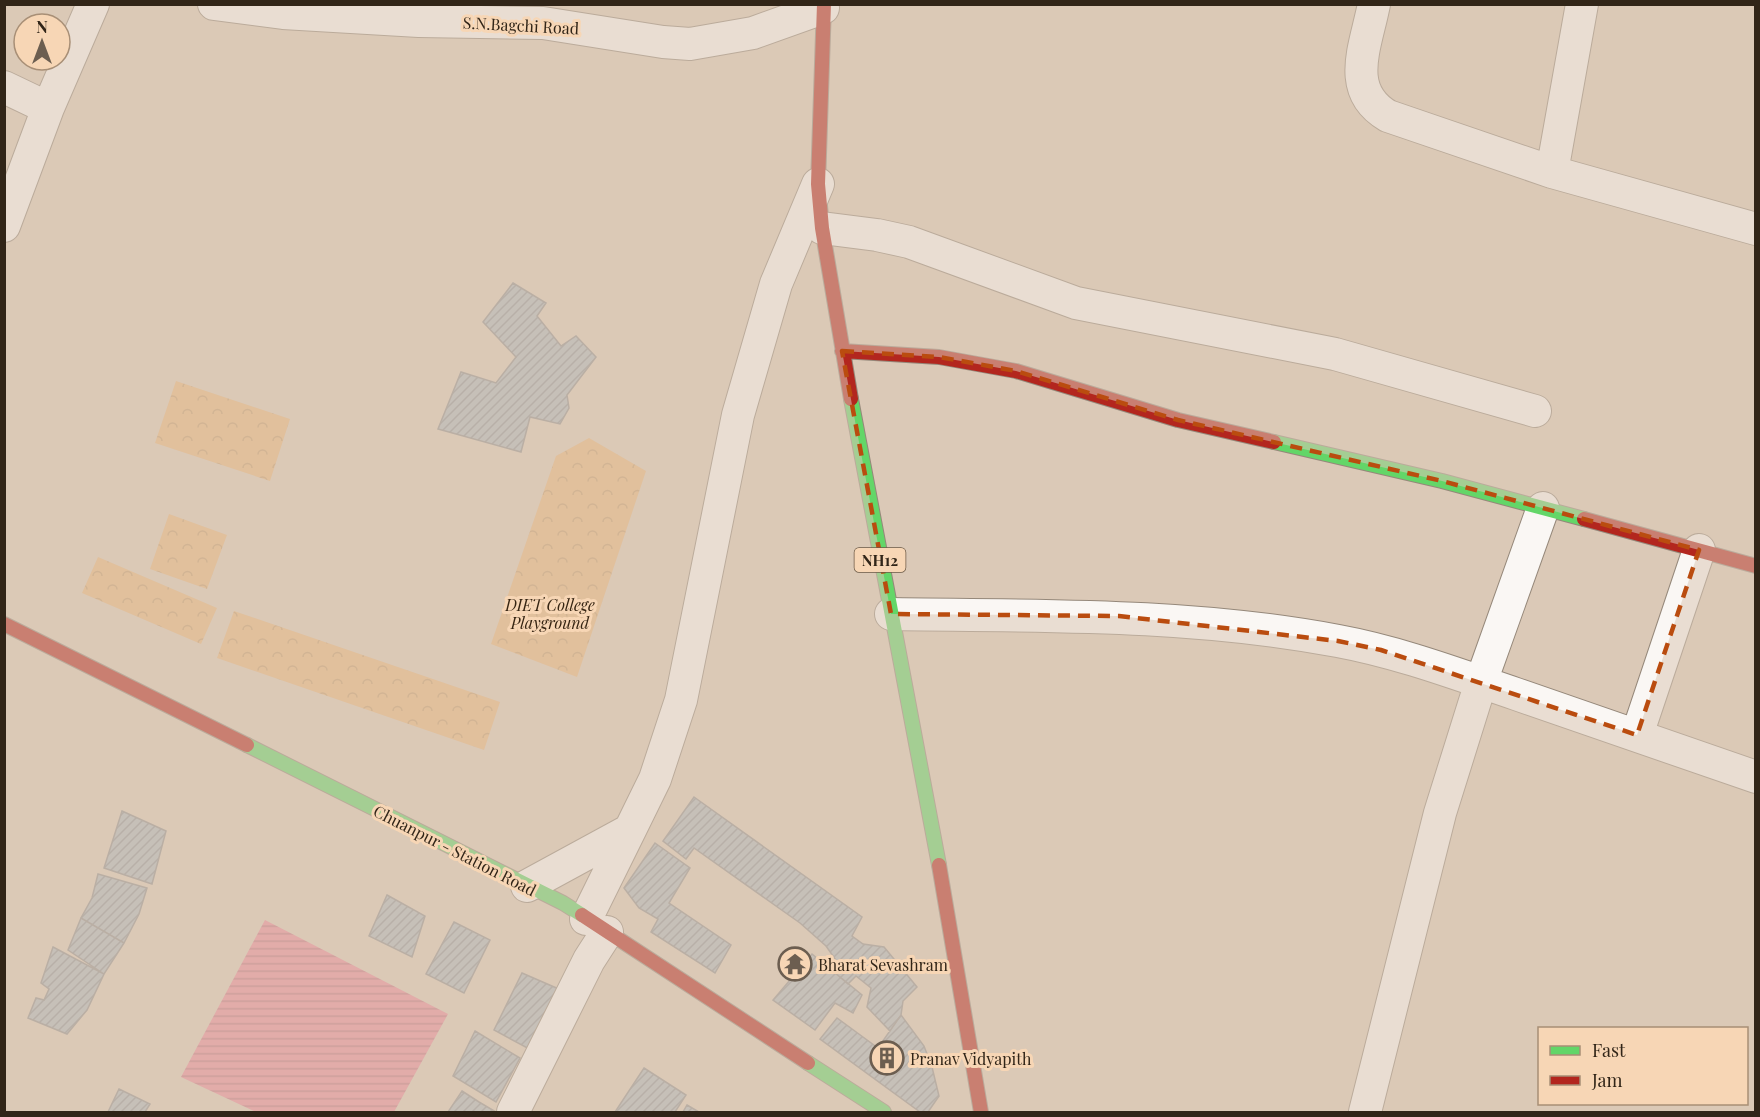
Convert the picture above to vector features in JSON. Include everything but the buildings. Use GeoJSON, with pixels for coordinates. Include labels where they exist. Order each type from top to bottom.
{"type":"FeatureCollection","features":[{"type":"Feature","properties":{"kind":"street"},"geometry":{"type":"LineString","coordinates":[[4,226],[48,108],[93,4]]}},
{"type":"Feature","properties":{"kind":"street","name":"S.N.Bagchi Road"},"geometry":{"type":"LineString","coordinates":[[214,4],[283,13],[419,21],[543,23],[663,42],[690,44],[753,33],[824,6]]}},
{"type":"Feature","properties":{"kind":"street"},"geometry":{"type":"LineString","coordinates":[[1374,4],[1361,79],[1369,103],[1388,116],[1552,172],[1755,228]]}},
{"type":"Feature","properties":{"kind":"street"},"geometry":{"type":"LineString","coordinates":[[1552,172],[1582,4]]}},
{"type":"Feature","properties":{"kind":"street","name":"NH12"},"geometry":{"type":"LineString","coordinates":[[824,6],[818,184],[822,228],[842,351],[952,932],[981,1113]]}},
{"type":"Feature","properties":{"kind":"street"},"geometry":{"type":"LineString","coordinates":[[4,87],[48,108]]}},
{"type":"Feature","properties":{"kind":"street"},"geometry":{"type":"LineString","coordinates":[[513,1113],[589,960],[597,925],[630,830],[655,778],[681,700],[738,415],[776,284],[818,184]]}},
{"type":"Feature","properties":{"kind":"street"},"geometry":{"type":"LineString","coordinates":[[822,228],[877,235],[909,242],[1076,303],[1335,354],[1535,411]]}},
{"type":"Feature","properties":{"kind":"street"},"geometry":{"type":"LineString","coordinates":[[842,351],[939,357],[1016,371],[1178,420],[1442,481],[1755,566]]}},
{"type":"Feature","properties":{"kind":"street"},"geometry":{"type":"LineString","coordinates":[[1365,1113],[1412,918],[1481,682],[1543,508]]}},
{"type":"Feature","properties":{"kind":"street"},"geometry":{"type":"LineString","coordinates":[[1637,735],[1699,550]]}},
{"type":"Feature","properties":{"kind":"street"},"geometry":{"type":"LineString","coordinates":[[891,614],[1119,616],[1205,622],[1360,645],[1481,682],[1755,777]]}},
{"type":"Feature","properties":{"kind":"street","name":"Chuanpur - Station Road"},"geometry":{"type":"LineString","coordinates":[[4,624],[527,886],[597,925],[884,1113]]}},
{"type":"Feature","properties":{"kind":"street"},"geometry":{"type":"LineString","coordinates":[[527,886],[630,830]]}},
{"type":"Feature","properties":{"kind":"highlighted area"},"geometry":{"type":"Polygon","coordinates":[[[842,351],[939,357],[1016,371],[1178,420],[1442,481],[1699,550],[1637,735],[1381,650],[1338,641],[1119,616],[891,614],[842,351]]]}},
{"type":"Feature","properties":{"kind":"green space"},"geometry":{"type":"Polygon","coordinates":[[[176,381],[290,419],[270,481],[155,443],[176,381]]]}},
{"type":"Feature","properties":{"kind":"green space","name":"DIET College Playground"},"geometry":{"type":"Polygon","coordinates":[[[589,438],[646,471],[577,677],[491,644],[556,456],[589,438]]]}},
{"type":"Feature","properties":{"kind":"green space"},"geometry":{"type":"Polygon","coordinates":[[[169,514],[227,535],[207,589],[150,569],[169,514]]]}},
{"type":"Feature","properties":{"kind":"green space"},"geometry":{"type":"Polygon","coordinates":[[[98,557],[217,608],[201,644],[82,593],[98,557]]]}},
{"type":"Feature","properties":{"kind":"green space"},"geometry":{"type":"Polygon","coordinates":[[[234,611],[500,702],[484,750],[217,658],[234,611]]]}},
{"type":"Feature","properties":{"kind":"shaded area"},"geometry":{"type":"Polygon","coordinates":[[[265,920],[448,1014],[394,1112],[256,1112],[181,1077],[265,920]]]}},
{"type":"Feature","properties":{"kind":"traffic: fast"},"geometry":{"type":"LineString","coordinates":[[851,399],[939,865]]}},
{"type":"Feature","properties":{"kind":"traffic: fast"},"geometry":{"type":"LineString","coordinates":[[1274,442],[1442,481],[1584,519]]}},
{"type":"Feature","properties":{"kind":"traffic: fast"},"geometry":{"type":"LineString","coordinates":[[247,745],[563,903],[582,915]]}},
{"type":"Feature","properties":{"kind":"traffic: fast"},"geometry":{"type":"LineString","coordinates":[[808,1063],[884,1112]]}},
{"type":"Feature","properties":{"kind":"traffic: jam"},"geometry":{"type":"LineString","coordinates":[[824,4],[818,184],[822,228],[851,399]]}},
{"type":"Feature","properties":{"kind":"traffic: jam"},"geometry":{"type":"LineString","coordinates":[[842,351],[939,357],[1016,371],[1178,420],[1274,442]]}},
{"type":"Feature","properties":{"kind":"traffic: jam"},"geometry":{"type":"LineString","coordinates":[[1584,519],[1756,566]]}},
{"type":"Feature","properties":{"kind":"traffic: jam"},"geometry":{"type":"LineString","coordinates":[[4,624],[247,745]]}},
{"type":"Feature","properties":{"kind":"traffic: jam"},"geometry":{"type":"LineString","coordinates":[[939,865],[981,1112]]}},
{"type":"Feature","properties":{"kind":"traffic: jam"},"geometry":{"type":"LineString","coordinates":[[582,915],[808,1063]]}},
{"type":"Feature","properties":{"kind":"place","name":"Bharat Sevashram"},"geometry":{"type":"Point","coordinates":[795,964]}},
{"type":"Feature","properties":{"kind":"place","name":"Pranav Vidyapith"},"geometry":{"type":"Point","coordinates":[887,1058]}}]}
